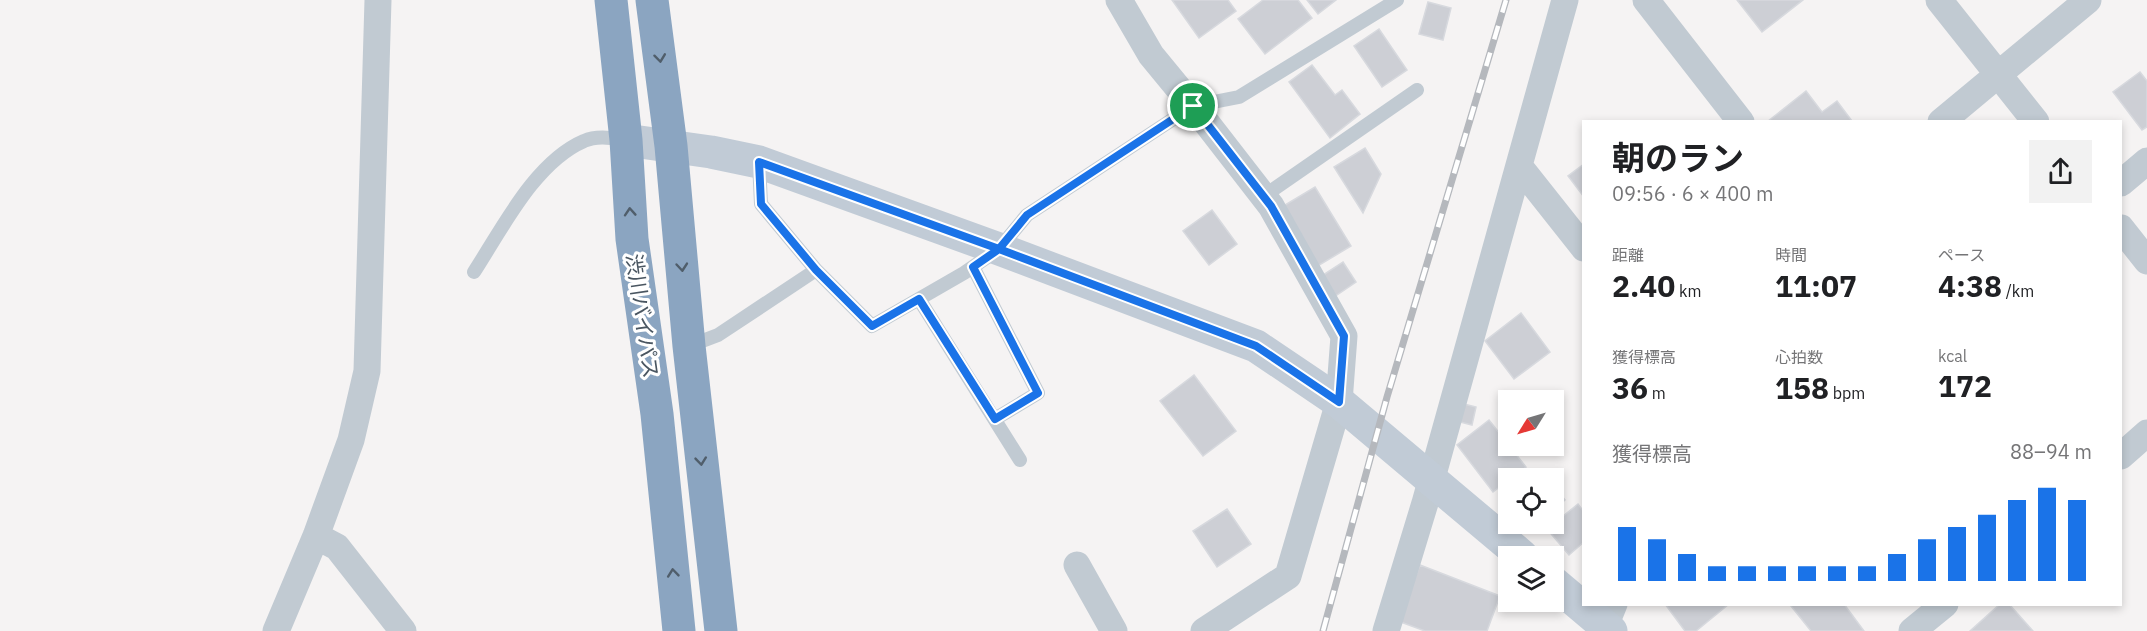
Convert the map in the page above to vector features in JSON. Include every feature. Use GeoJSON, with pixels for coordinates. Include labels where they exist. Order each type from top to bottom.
{"type":"FeatureCollection","features":[{"type":"Feature","properties":{"kind":"highway","name":"渋川バイパス"},"geometry":{"type":"LineString","coordinates":[[612,0],[626,140],[632,239],[657,414],[679,631]]}},
{"type":"Feature","properties":{"kind":"highway","name":"渋川バイパス"},"geometry":{"type":"LineString","coordinates":[[652,0],[671,146],[689,346],[721,631]]}},
{"type":"Feature","properties":{"kind":"street"},"geometry":{"type":"LineString","coordinates":[[276,631],[316,536],[351,440],[368,371],[378,0]]}},
{"type":"Feature","properties":{"kind":"street"},"geometry":{"type":"LineString","coordinates":[[1119,0],[1151,55],[1271,206],[1344,336],[1339,402],[1288,576],[1204,631]]}},
{"type":"Feature","properties":{"kind":"street"},"geometry":{"type":"LineString","coordinates":[[1386,631],[1431,481],[1565,0]]}},
{"type":"Feature","properties":{"kind":"street"},"geometry":{"type":"LineString","coordinates":[[1646,0],[1739,120]]}},
{"type":"Feature","properties":{"kind":"street"},"geometry":{"type":"LineString","coordinates":[[1939,0],[2034,120]]}},
{"type":"Feature","properties":{"kind":"street"},"geometry":{"type":"LineString","coordinates":[[1943,120],[2088,0]]}},
{"type":"Feature","properties":{"kind":"street"},"geometry":{"type":"LineString","coordinates":[[626,140],[759,162],[1256,346],[1339,402],[1510,546]]}},
{"type":"Feature","properties":{"kind":"street"},"geometry":{"type":"LineString","coordinates":[[2122,182],[2147,161]]}},
{"type":"Feature","properties":{"kind":"street"},"geometry":{"type":"LineString","coordinates":[[1519,166],[1582,245]]}},
{"type":"Feature","properties":{"kind":"street"},"geometry":{"type":"LineString","coordinates":[[2122,229],[2147,261]]}},
{"type":"Feature","properties":{"kind":"street"},"geometry":{"type":"LineString","coordinates":[[2122,455],[2147,434]]}},
{"type":"Feature","properties":{"kind":"street"},"geometry":{"type":"LineString","coordinates":[[316,536],[337,547],[403,631]]}},
{"type":"Feature","properties":{"kind":"street"},"geometry":{"type":"LineString","coordinates":[[1077,565],[1114,631]]}},
{"type":"Feature","properties":{"kind":"street"},"geometry":{"type":"LineString","coordinates":[[1564,590],[1582,603]]}},
{"type":"Feature","properties":{"kind":"street"},"geometry":{"type":"LineString","coordinates":[[1586,606],[1609,623]]}},
{"type":"Feature","properties":{"kind":"street"},"geometry":{"type":"LineString","coordinates":[[1912,631],[1943,606]]}},
{"type":"Feature","properties":{"kind":"lane"},"geometry":{"type":"LineString","coordinates":[[759,162],[761,204],[816,270],[872,326],[973,267],[999,249],[1027,215],[1193,106],[1239,97],[1397,0]]}},
{"type":"Feature","properties":{"kind":"lane"},"geometry":{"type":"LineString","coordinates":[[1264,196],[1417,90]]}},
{"type":"Feature","properties":{"kind":"lane"},"geometry":{"type":"LineString","coordinates":[[474,272],[521,200],[554,161],[586,140],[604,137],[626,140]]}},
{"type":"Feature","properties":{"kind":"lane"},"geometry":{"type":"LineString","coordinates":[[973,267],[1038,393],[995,419]]}},
{"type":"Feature","properties":{"kind":"lane"},"geometry":{"type":"LineString","coordinates":[[689,346],[718,335],[816,270]]}},
{"type":"Feature","properties":{"kind":"lane"},"geometry":{"type":"LineString","coordinates":[[919,299],[1020,460]]}},
{"type":"Feature","properties":{"kind":"building"},"geometry":{"type":"Polygon","coordinates":[[[1172,0],[1228,0],[1236,11],[1199,38],[1172,0]]]}},
{"type":"Feature","properties":{"kind":"building"},"geometry":{"type":"Polygon","coordinates":[[[1263,0],[1298,0],[1312,18],[1265,54],[1238,19],[1263,0]]]}},
{"type":"Feature","properties":{"kind":"building"},"geometry":{"type":"Polygon","coordinates":[[[1307,0],[1336,0],[1318,14],[1307,0]]]}},
{"type":"Feature","properties":{"kind":"building"},"geometry":{"type":"Polygon","coordinates":[[[1737,0],[1803,0],[1762,32],[1737,0]]]}},
{"type":"Feature","properties":{"kind":"building"},"geometry":{"type":"Polygon","coordinates":[[[1428,2],[1451,8],[1443,40],[1419,34],[1428,2]]]}},
{"type":"Feature","properties":{"kind":"building"},"geometry":{"type":"Polygon","coordinates":[[[1379,29],[1407,70],[1382,87],[1354,46],[1379,29]]]}},
{"type":"Feature","properties":{"kind":"building"},"geometry":{"type":"Polygon","coordinates":[[[1312,65],[1335,95],[1342,90],[1360,114],[1330,138],[1289,82],[1312,65]]]}},
{"type":"Feature","properties":{"kind":"building"},"geometry":{"type":"Polygon","coordinates":[[[2140,72],[2147,81],[2147,127],[2142,130],[2113,92],[2140,72]]]}},
{"type":"Feature","properties":{"kind":"building"},"geometry":{"type":"Polygon","coordinates":[[[1806,91],[1822,112],[1837,101],[1851,120],[1770,120],[1806,91]]]}},
{"type":"Feature","properties":{"kind":"building"},"geometry":{"type":"Polygon","coordinates":[[[1365,148],[1381,174],[1363,213],[1334,167],[1365,148]]]}},
{"type":"Feature","properties":{"kind":"building"},"geometry":{"type":"Polygon","coordinates":[[[1582,166],[1582,194],[1568,176],[1582,166]]]}},
{"type":"Feature","properties":{"kind":"building"},"geometry":{"type":"Polygon","coordinates":[[[1315,187],[1351,246],[1316,267],[1280,208],[1315,187]]]}},
{"type":"Feature","properties":{"kind":"building"},"geometry":{"type":"Polygon","coordinates":[[[1212,210],[1237,244],[1209,265],[1183,231],[1212,210]]]}},
{"type":"Feature","properties":{"kind":"building"},"geometry":{"type":"Polygon","coordinates":[[[1343,262],[1356,282],[1334,297],[1320,277],[1343,262]]]}},
{"type":"Feature","properties":{"kind":"building"},"geometry":{"type":"Polygon","coordinates":[[[1521,313],[1550,352],[1514,379],[1485,341],[1521,313]]]}},
{"type":"Feature","properties":{"kind":"building"},"geometry":{"type":"Polygon","coordinates":[[[1194,375],[1236,431],[1203,456],[1160,401],[1194,375]]]}},
{"type":"Feature","properties":{"kind":"building"},"geometry":{"type":"Polygon","coordinates":[[[1464,404],[1476,407],[1472,425],[1460,422],[1464,404]]]}},
{"type":"Feature","properties":{"kind":"building"},"geometry":{"type":"Polygon","coordinates":[[[1489,420],[1498,431],[1498,456],[1517,456],[1526,467],[1498,468],[1498,488],[1493,492],[1457,445],[1489,420]]]}},
{"type":"Feature","properties":{"kind":"building"},"geometry":{"type":"Polygon","coordinates":[[[1578,504],[1582,509],[1582,544],[1569,555],[1564,546],[1551,534],[1564,534],[1564,515],[1578,504]]]}},
{"type":"Feature","properties":{"kind":"building"},"geometry":{"type":"Polygon","coordinates":[[[1227,509],[1251,544],[1217,567],[1193,531],[1227,509]]]}},
{"type":"Feature","properties":{"kind":"building"},"geometry":{"type":"Polygon","coordinates":[[[1420,565],[1498,595],[1498,601],[1487,631],[1425,631],[1398,621],[1420,565]]]}},
{"type":"Feature","properties":{"kind":"building"},"geometry":{"type":"Polygon","coordinates":[[[1666,606],[1727,606],[1696,631],[1685,631],[1666,606]]]}},
{"type":"Feature","properties":{"kind":"building"},"geometry":{"type":"Polygon","coordinates":[[[1791,606],[1845,606],[1864,631],[1811,631],[1791,606]]]}},
{"type":"Feature","properties":{"kind":"building"},"geometry":{"type":"Polygon","coordinates":[[[1998,606],[2011,606],[2033,631],[1970,631],[1998,606]]]}},
{"type":"Feature","properties":{"kind":"railway"},"geometry":{"type":"LineString","coordinates":[[1323,631],[1387,397],[1506,0]]}},
{"type":"Feature","properties":{"kind":"route"},"geometry":{"type":"LineString","coordinates":[[1193,106],[1027,215],[999,249],[759,162],[761,204],[816,270],[872,326],[919,299],[995,419],[1038,393],[973,267],[999,249],[1256,346],[1339,402],[1344,336],[1271,206],[1193,106]]}}]}
